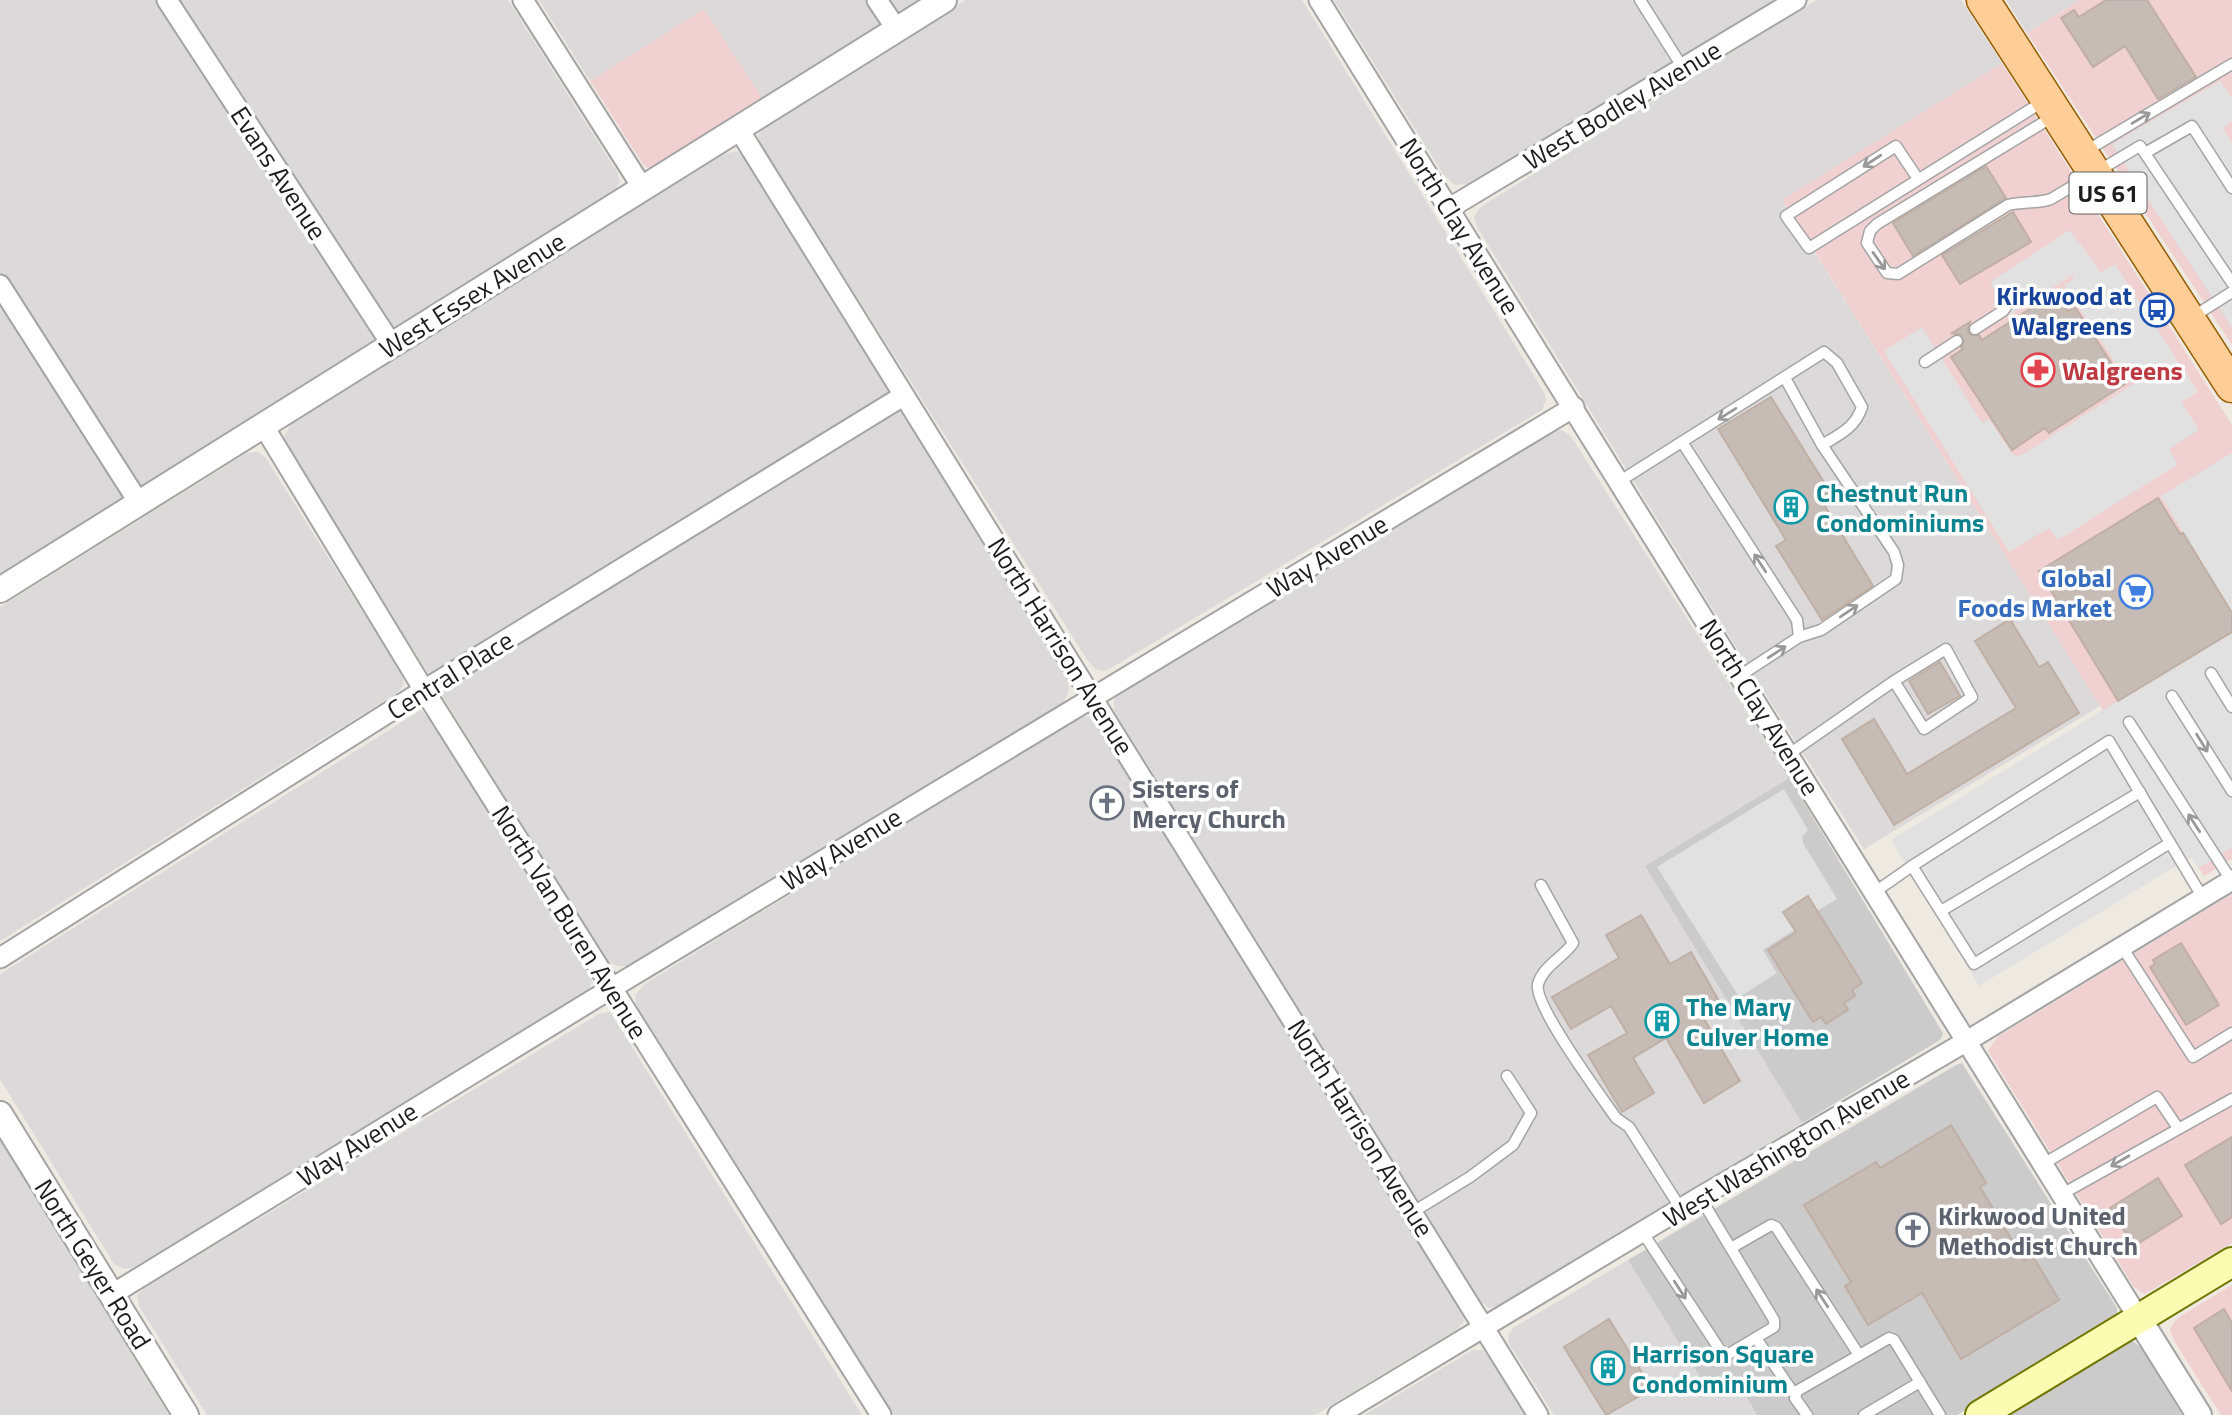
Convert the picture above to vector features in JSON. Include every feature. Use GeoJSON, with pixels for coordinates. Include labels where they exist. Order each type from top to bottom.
{"type":"FeatureCollection","features":[{"type":"Feature","properties":{"kind":"main road","name":"US 61"},"geometry":{"type":"LineString","coordinates":[[1983,0],[2232,386]]}},
{"type":"Feature","properties":{"kind":"main road"},"geometry":{"type":"LineString","coordinates":[[1980,1415],[2232,1262]]}},
{"type":"Feature","properties":{"kind":"street","name":"Evans Avenue"},"geometry":{"type":"LineString","coordinates":[[167,0],[391,345]]}},
{"type":"Feature","properties":{"kind":"street"},"geometry":{"type":"LineString","coordinates":[[523,0],[642,187]]}},
{"type":"Feature","properties":{"kind":"street"},"geometry":{"type":"LineString","coordinates":[[877,0],[897,30]]}},
{"type":"Feature","properties":{"kind":"street","name":"West Essex Avenue"},"geometry":{"type":"LineString","coordinates":[[0,590],[944,0]]}},
{"type":"Feature","properties":{"kind":"street","name":"North Clay Avenue"},"geometry":{"type":"LineString","coordinates":[[1319,0],[2199,1415]]}},
{"type":"Feature","properties":{"kind":"street","name":"West Bodley Avenue"},"geometry":{"type":"LineString","coordinates":[[1448,209],[1796,0]]}},
{"type":"Feature","properties":{"kind":"street","name":"North Harrison Avenue"},"geometry":{"type":"LineString","coordinates":[[738,128],[1538,1415]]}},
{"type":"Feature","properties":{"kind":"street"},"geometry":{"type":"LineString","coordinates":[[0,285],[139,503]]}},
{"type":"Feature","properties":{"kind":"street","name":"Central Place"},"geometry":{"type":"LineString","coordinates":[[0,958],[424,690],[903,396]]}},
{"type":"Feature","properties":{"kind":"street","name":"Way Avenue"},"geometry":{"type":"LineString","coordinates":[[111,1296],[612,988],[1574,407]]}},
{"type":"Feature","properties":{"kind":"street","name":"North Van Buren Avenue"},"geometry":{"type":"LineString","coordinates":[[263,425],[424,690],[881,1415]]}},
{"type":"Feature","properties":{"kind":"street","name":"West Washington Avenue"},"geometry":{"type":"LineString","coordinates":[[1338,1415],[2232,880]]}},
{"type":"Feature","properties":{"kind":"street","name":"North Geyer Road"},"geometry":{"type":"LineString","coordinates":[[0,1114],[186,1415]]}},
{"type":"Feature","properties":{"kind":"lane"},"geometry":{"type":"LineString","coordinates":[[1640,0],[1683,68]]}},
{"type":"Feature","properties":{"kind":"lane"},"geometry":{"type":"LineString","coordinates":[[2052,106],[1980,159],[1877,224],[1870,231],[1867,243],[1881,267],[1887,273],[1898,274],[2008,205],[2022,202],[2035,204],[2050,199],[2088,163],[2232,64]]}},
{"type":"Feature","properties":{"kind":"lane"},"geometry":{"type":"LineString","coordinates":[[1918,179],[1896,146],[1786,216],[1809,248],[1918,179],[2052,106]]}},
{"type":"Feature","properties":{"kind":"lane"},"geometry":{"type":"LineString","coordinates":[[2145,153],[2192,126],[2232,188]]}},
{"type":"Feature","properties":{"kind":"lane"},"geometry":{"type":"LineString","coordinates":[[2088,163],[2140,146],[2232,284]]}},
{"type":"Feature","properties":{"kind":"lane"},"geometry":{"type":"LineString","coordinates":[[2189,319],[2232,292]]}},
{"type":"Feature","properties":{"kind":"lane"},"geometry":{"type":"LineString","coordinates":[[1975,329],[2003,311],[2008,304]]}},
{"type":"Feature","properties":{"kind":"lane"},"geometry":{"type":"LineString","coordinates":[[1925,362],[1957,341]]}},
{"type":"Feature","properties":{"kind":"lane"},"geometry":{"type":"LineString","coordinates":[[1620,481],[1824,352],[1837,363],[1863,407],[1851,428],[1822,445]]}},
{"type":"Feature","properties":{"kind":"lane"},"geometry":{"type":"LineString","coordinates":[[1741,675],[1799,637],[1821,630],[1896,579],[1898,565],[1895,552],[1822,445],[1785,378]]}},
{"type":"Feature","properties":{"kind":"lane"},"geometry":{"type":"LineString","coordinates":[[1682,442],[1797,620],[1799,637]]}},
{"type":"Feature","properties":{"kind":"lane"},"geometry":{"type":"LineString","coordinates":[[1789,754],[1894,681],[1946,649],[1972,697],[1924,729],[1894,681]]}},
{"type":"Feature","properties":{"kind":"lane"},"geometry":{"type":"LineString","coordinates":[[2211,673],[2232,708]]}},
{"type":"Feature","properties":{"kind":"lane"},"geometry":{"type":"LineString","coordinates":[[2172,696],[2232,791]]}},
{"type":"Feature","properties":{"kind":"lane"},"geometry":{"type":"LineString","coordinates":[[2129,722],[2232,880]]}},
{"type":"Feature","properties":{"kind":"lane"},"geometry":{"type":"LineString","coordinates":[[1875,892],[2109,741],[2203,898]]}},
{"type":"Feature","properties":{"kind":"lane"},"geometry":{"type":"LineString","coordinates":[[1941,911],[2140,792]]}},
{"type":"Feature","properties":{"kind":"lane"},"geometry":{"type":"LineString","coordinates":[[1912,866],[1974,964],[2171,843]]}},
{"type":"Feature","properties":{"kind":"lane"},"geometry":{"type":"LineString","coordinates":[[1541,885],[1573,943],[1542,976],[1538,983],[1538,993],[1554,1026],[1616,1118],[1629,1127],[1681,1209]]}},
{"type":"Feature","properties":{"kind":"lane"},"geometry":{"type":"LineString","coordinates":[[2122,947],[2193,1057],[2232,1033]]}},
{"type":"Feature","properties":{"kind":"lane"},"geometry":{"type":"LineString","coordinates":[[1413,1212],[1470,1177],[1513,1144],[1531,1113],[1507,1076]]}},
{"type":"Feature","properties":{"kind":"lane"},"geometry":{"type":"LineString","coordinates":[[2043,1164],[2157,1097],[2178,1128]]}},
{"type":"Feature","properties":{"kind":"lane"},"geometry":{"type":"LineString","coordinates":[[2062,1194],[2232,1098]]}},
{"type":"Feature","properties":{"kind":"lane"},"geometry":{"type":"LineString","coordinates":[[1643,1233],[1722,1353],[1727,1356],[1774,1327],[1774,1320],[1700,1197]]}},
{"type":"Feature","properties":{"kind":"lane"},"geometry":{"type":"LineString","coordinates":[[1731,1248],[1771,1225],[1776,1227],[1859,1355]]}},
{"type":"Feature","properties":{"kind":"lane"},"geometry":{"type":"LineString","coordinates":[[1756,1338],[1791,1391],[1797,1391],[1889,1338],[1894,1340],[1940,1415]]}},
{"type":"Feature","properties":{"kind":"lane"},"geometry":{"type":"LineString","coordinates":[[1864,1415],[1920,1382]]}},
{"type":"Feature","properties":{"kind":"lane"},"geometry":{"type":"LineString","coordinates":[[1797,1391],[1795,1398],[1807,1415]]}},
{"type":"Feature","properties":{"kind":"shaded area"},"geometry":{"type":"Polygon","coordinates":[[[0,0],[508,0],[617,172],[620,181],[616,189],[607,196],[0,575],[0,0]]]}},
{"type":"Feature","properties":{"kind":"shaded area"},"geometry":{"type":"Polygon","coordinates":[[[539,0],[920,0],[763,99],[704,10],[590,81],[539,0]]]}},
{"type":"Feature","properties":{"kind":"shaded area"},"geometry":{"type":"Polygon","coordinates":[[[966,0],[1302,0],[1544,392],[1546,401],[1542,410],[1106,671],[1095,669],[763,149],[758,136],[763,127],[966,0]]]}},
{"type":"Feature","properties":{"kind":"shaded area"},"geometry":{"type":"Polygon","coordinates":[[[1334,0],[1776,0],[1470,184],[1455,185],[1444,175],[1334,0]]]}},
{"type":"Feature","properties":{"kind":"shaded area"},"geometry":{"type":"Polygon","coordinates":[[[1817,0],[1961,0],[2002,63],[1782,201],[2100,706],[1864,849],[1752,673],[1477,227],[1474,217],[1488,202],[1817,0]]]}},
{"type":"Feature","properties":{"kind":"shaded area"},"geometry":{"type":"Polygon","coordinates":[[[2006,0],[2080,0],[2027,33],[2006,0]]]}},
{"type":"Feature","properties":{"kind":"shaded area"},"geometry":{"type":"Polygon","coordinates":[[[2080,0],[2232,0],[2232,345],[2027,33],[2080,0]]]}},
{"type":"Feature","properties":{"kind":"shaded area"},"geometry":{"type":"Polygon","coordinates":[[[704,9],[763,99],[653,168],[645,167],[590,81],[704,9]]]}},
{"type":"Feature","properties":{"kind":"shaded area"},"geometry":{"type":"Polygon","coordinates":[[[2002,63],[2232,425],[2232,859],[2204,876],[1782,200],[2002,63]]]}},
{"type":"Feature","properties":{"kind":"shaded area"},"geometry":{"type":"Polygon","coordinates":[[[2220,81],[2232,98],[2232,121],[2223,128],[2232,143],[2232,328],[2112,144],[2220,81]]]}},
{"type":"Feature","properties":{"kind":"shaded area"},"geometry":{"type":"Polygon","coordinates":[[[737,151],[745,159],[1068,682],[1069,691],[1063,703],[630,966],[618,966],[608,962],[288,449],[284,437],[291,424],[724,154],[737,151]]]}},
{"type":"Feature","properties":{"kind":"shaded area"},"geometry":{"type":"Polygon","coordinates":[[[2070,230],[2101,273],[2115,264],[2198,392],[2181,402],[2199,430],[2169,449],[2178,464],[2058,540],[2049,528],[2009,552],[1884,351],[1922,327],[1982,423],[1989,419],[2016,456],[2140,380],[2135,371],[2125,377],[2064,285],[2074,278],[2072,275],[2011,315],[1990,282],[2070,230]]]}},
{"type":"Feature","properties":{"kind":"shaded area"},"geometry":{"type":"Polygon","coordinates":[[[1561,430],[1570,435],[1789,778],[1645,866],[1802,1123],[1500,1306],[1489,1308],[1481,1302],[1114,711],[1114,700],[1120,689],[1553,431],[1561,430]]]}},
{"type":"Feature","properties":{"kind":"shaded area"},"geometry":{"type":"Polygon","coordinates":[[[258,452],[265,457],[402,674],[404,684],[398,692],[0,941],[0,607],[247,453],[258,452]]]}},
{"type":"Feature","properties":{"kind":"shaded area"},"geometry":{"type":"Polygon","coordinates":[[[2232,453],[2232,613],[2161,496],[2232,453]]]}},
{"type":"Feature","properties":{"kind":"shaded area"},"geometry":{"type":"Polygon","coordinates":[[[2232,631],[2232,848],[2199,868],[2191,857],[1979,986],[1891,840],[2232,631]]]}},
{"type":"Feature","properties":{"kind":"shaded area"},"geometry":{"type":"Polygon","coordinates":[[[421,710],[431,720],[588,970],[592,981],[589,989],[582,997],[134,1267],[125,1269],[114,1264],[0,1079],[0,974],[421,710]]]}},
{"type":"Feature","properties":{"kind":"shaded area"},"geometry":{"type":"Polygon","coordinates":[[[1089,716],[1463,1312],[1464,1322],[1456,1330],[1315,1415],[894,1415],[637,1007],[635,995],[646,983],[1078,718],[1089,716]]]}},
{"type":"Feature","properties":{"kind":"shaded area"},"geometry":{"type":"Polygon","coordinates":[[[1789,778],[1943,1033],[1941,1039],[1935,1043],[1802,1123],[1645,866],[1789,778]]]}},
{"type":"Feature","properties":{"kind":"shaded area"},"geometry":{"type":"Polygon","coordinates":[[[1784,789],[1808,830],[1802,837],[1803,843],[1837,899],[1817,911],[1784,912],[1794,930],[1763,950],[1777,973],[1739,997],[1657,867],[1784,789]]]}},
{"type":"Feature","properties":{"kind":"shaded area"},"geometry":{"type":"Polygon","coordinates":[[[2232,894],[2232,1243],[2145,1294],[2134,1287],[1988,1051],[1997,1037],[2232,894]]]}},
{"type":"Feature","properties":{"kind":"shaded area"},"geometry":{"type":"Polygon","coordinates":[[[610,1012],[862,1415],[207,1415],[139,1306],[137,1295],[146,1287],[599,1014],[610,1012]]]}},
{"type":"Feature","properties":{"kind":"shaded area"},"geometry":{"type":"Polygon","coordinates":[[[1962,1063],[2117,1308],[2117,1316],[2111,1323],[1957,1415],[1757,1415],[1735,1379],[1710,1393],[1628,1260],[1962,1063]]]}},
{"type":"Feature","properties":{"kind":"shaded area"},"geometry":{"type":"Polygon","coordinates":[[[0,1140],[169,1415],[0,1415],[0,1140]]]}},
{"type":"Feature","properties":{"kind":"shaded area"},"geometry":{"type":"Polygon","coordinates":[[[1628,1260],[1710,1393],[1734,1379],[1757,1415],[1554,1415],[1509,1344],[1508,1336],[1513,1328],[1628,1260]]]}},
{"type":"Feature","properties":{"kind":"shaded area"},"geometry":{"type":"Polygon","coordinates":[[[2232,1285],[2232,1415],[2221,1415],[2174,1341],[2170,1330],[2182,1315],[2232,1285]]]}},
{"type":"Feature","properties":{"kind":"shaded area"},"geometry":{"type":"Polygon","coordinates":[[[2133,1341],[2141,1348],[2182,1415],[2006,1415],[2126,1343],[2133,1341]]]}},
{"type":"Feature","properties":{"kind":"shaded area"},"geometry":{"type":"Polygon","coordinates":[[[1473,1350],[1482,1350],[1490,1357],[1525,1415],[1364,1415],[1473,1350]]]}},
{"type":"Feature","properties":{"kind":"building"},"geometry":{"type":"Polygon","coordinates":[[[2106,0],[2147,0],[2196,77],[2158,99],[2125,46],[2093,67],[2061,18],[2074,10],[2079,17],[2106,0]]]}},
{"type":"Feature","properties":{"kind":"building"},"geometry":{"type":"Polygon","coordinates":[[[1986,166],[2006,198],[1913,256],[1893,223],[1986,166]]]}},
{"type":"Feature","properties":{"kind":"building"},"geometry":{"type":"Polygon","coordinates":[[[2013,212],[2031,242],[1960,284],[1942,255],[2013,212]]]}},
{"type":"Feature","properties":{"kind":"building","name":"Walgreens"},"geometry":{"type":"Polygon","coordinates":[[[2056,292],[2068,311],[2075,307],[2125,384],[2049,433],[2045,428],[2012,450],[1951,357],[1963,349],[1961,347],[1964,341],[1961,335],[1952,333],[1970,322],[1969,334],[1979,335],[1982,340],[2056,292]]]}},
{"type":"Feature","properties":{"kind":"building","name":"Chestnut Run Condominiums"},"geometry":{"type":"Polygon","coordinates":[[[1771,397],[1830,492],[1820,498],[1873,586],[1822,620],[1776,546],[1786,540],[1718,429],[1771,397]]]}},
{"type":"Feature","properties":{"kind":"building","name":"Global Foods Market"},"geometry":{"type":"Polygon","coordinates":[[[2158,498],[2232,613],[2232,632],[2118,701],[2039,571],[2158,498]]]}},
{"type":"Feature","properties":{"kind":"building"},"geometry":{"type":"Polygon","coordinates":[[[2010,619],[2039,667],[2048,662],[2079,713],[1894,825],[1842,739],[1874,719],[1907,774],[2016,708],[1975,641],[2010,619]]]}},
{"type":"Feature","properties":{"kind":"building"},"geometry":{"type":"Polygon","coordinates":[[[1940,662],[1960,696],[1928,714],[1909,681],[1940,662]]]}},
{"type":"Feature","properties":{"kind":"building"},"geometry":{"type":"Polygon","coordinates":[[[1808,896],[1862,983],[1852,990],[1855,996],[1844,1003],[1848,1010],[1826,1024],[1821,1017],[1813,1022],[1768,950],[1796,932],[1783,912],[1808,896]]]}},
{"type":"Feature","properties":{"kind":"building","name":"The Mary Culver Home"},"geometry":{"type":"Polygon","coordinates":[[[1641,915],[1670,964],[1691,952],[1719,1001],[1700,1012],[1740,1081],[1704,1103],[1666,1038],[1633,1058],[1654,1093],[1622,1112],[1588,1055],[1627,1033],[1611,1006],[1571,1029],[1552,997],[1619,958],[1606,935],[1641,915]]]}},
{"type":"Feature","properties":{"kind":"building"},"geometry":{"type":"Polygon","coordinates":[[[2181,943],[2219,1005],[2186,1025],[2150,967],[2155,964],[2153,960],[2181,943]]]}},
{"type":"Feature","properties":{"kind":"building","name":"Kirkwood United Methodist Church"},"geometry":{"type":"Polygon","coordinates":[[[1951,1125],[1986,1183],[1980,1187],[2024,1260],[2032,1255],[2059,1300],[1961,1359],[1922,1293],[1868,1325],[1845,1286],[1851,1282],[1804,1205],[1876,1162],[1880,1168],[1951,1125]]]}},
{"type":"Feature","properties":{"kind":"building"},"geometry":{"type":"Polygon","coordinates":[[[2232,1137],[2232,1217],[2221,1224],[2185,1165],[2232,1137]]]}},
{"type":"Feature","properties":{"kind":"building"},"geometry":{"type":"Polygon","coordinates":[[[2158,1178],[2182,1216],[2134,1246],[2110,1208],[2158,1178]]]}},
{"type":"Feature","properties":{"kind":"building"},"geometry":{"type":"Polygon","coordinates":[[[2224,1309],[2232,1323],[2232,1391],[2194,1328],[2224,1309]]]}},
{"type":"Feature","properties":{"kind":"building","name":"Harrison Square Condominium"},"geometry":{"type":"Polygon","coordinates":[[[1609,1319],[1652,1389],[1606,1415],[1564,1347],[1609,1319]]]}},
{"type":"Feature","properties":{"kind":"place","name":"Kirkwood at Walgreens"},"geometry":{"type":"Point","coordinates":[2157,310]}},
{"type":"Feature","properties":{"kind":"place","name":"Walgreens"},"geometry":{"type":"Point","coordinates":[2038,370]}},
{"type":"Feature","properties":{"kind":"place","name":"Chestnut Run Condominiums"},"geometry":{"type":"Point","coordinates":[1791,507]}},
{"type":"Feature","properties":{"kind":"place","name":"Global Foods Market"},"geometry":{"type":"Point","coordinates":[2136,592]}},
{"type":"Feature","properties":{"kind":"place","name":"Sisters of Mercy Church"},"geometry":{"type":"Point","coordinates":[1107,803]}},
{"type":"Feature","properties":{"kind":"place","name":"The Mary Culver Home"},"geometry":{"type":"Point","coordinates":[1662,1021]}},
{"type":"Feature","properties":{"kind":"place","name":"Kirkwood United Methodist Church"},"geometry":{"type":"Point","coordinates":[1913,1230]}},
{"type":"Feature","properties":{"kind":"place","name":"Harrison Square Condominium"},"geometry":{"type":"Point","coordinates":[1608,1368]}}]}
